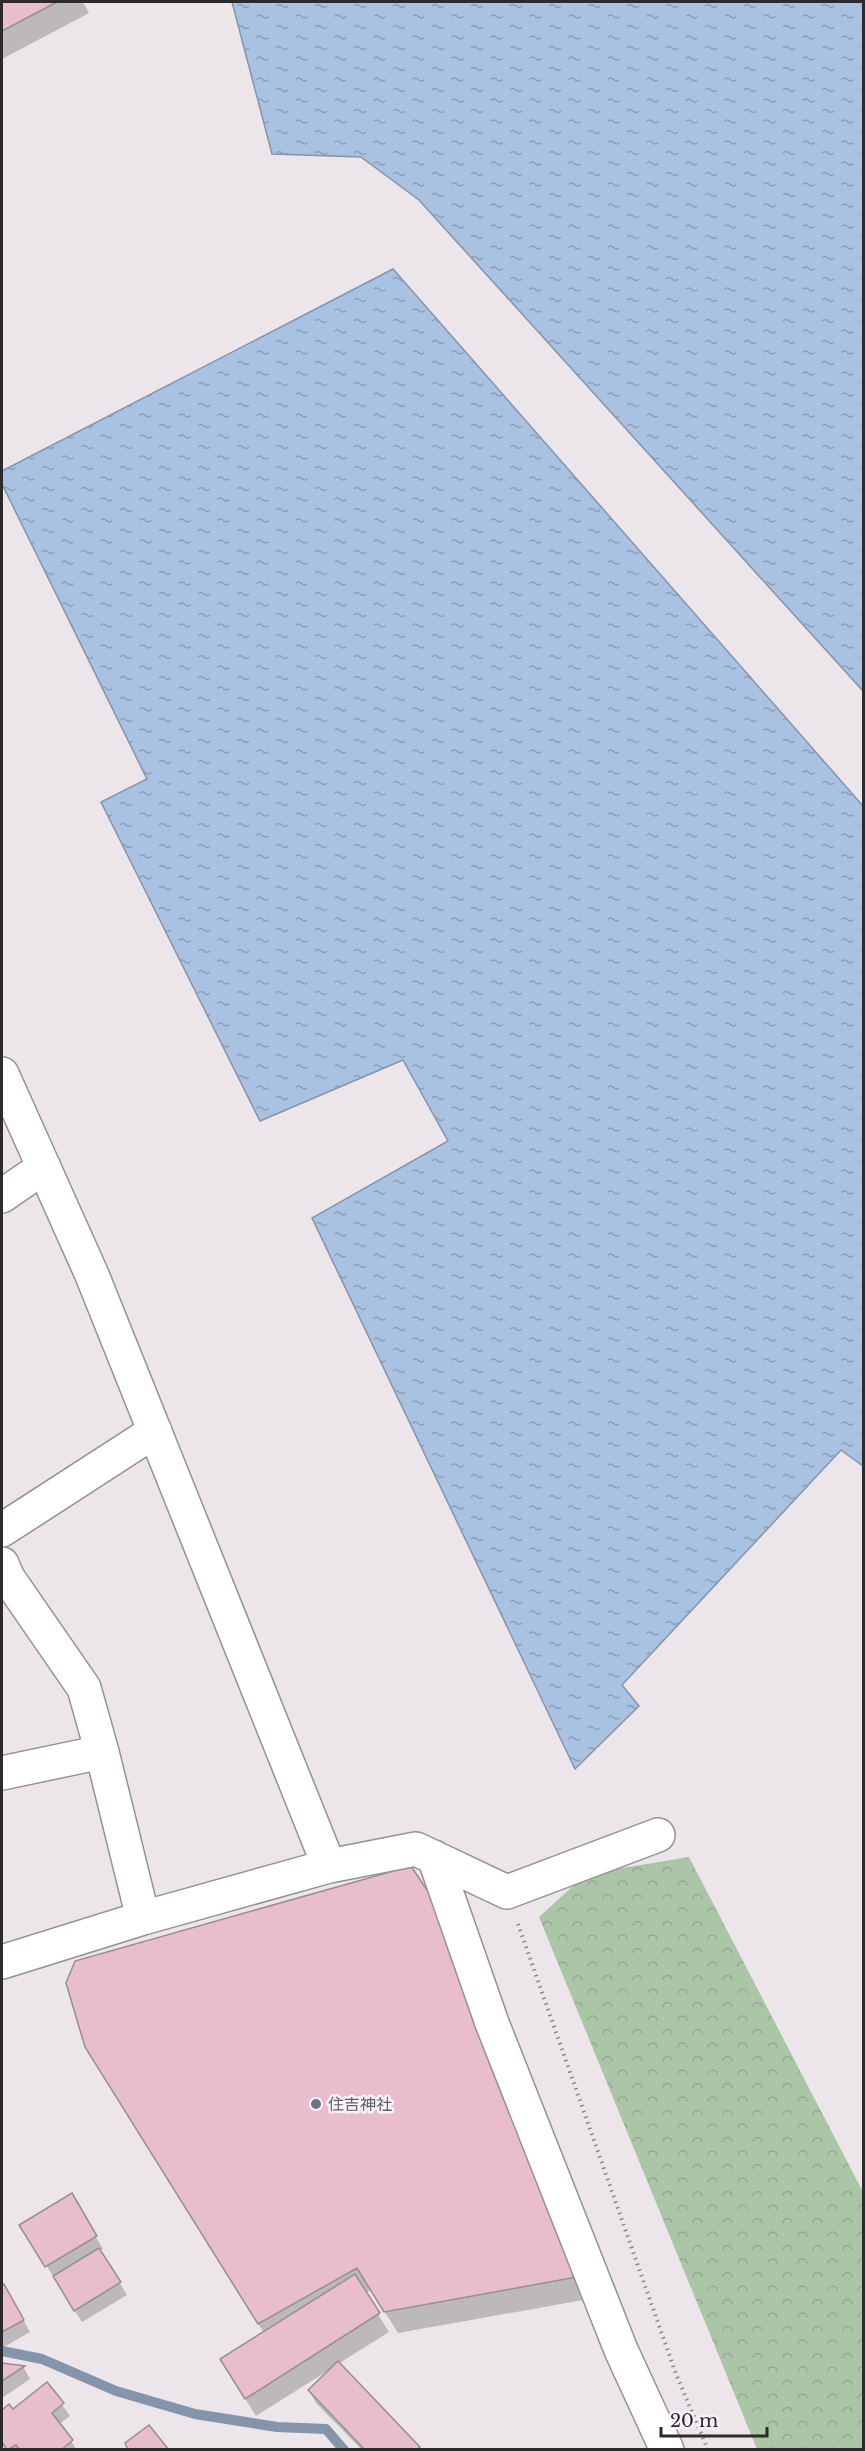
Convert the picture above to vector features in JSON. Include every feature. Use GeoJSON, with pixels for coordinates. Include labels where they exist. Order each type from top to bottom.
{"type":"FeatureCollection","features":[{"type":"Feature","properties":{"kind":"street"},"geometry":{"type":"LineString","coordinates":[[2,1074],[92,1275],[329,1866]]}},
{"type":"Feature","properties":{"kind":"street"},"geometry":{"type":"LineString","coordinates":[[2,1196],[44,1167]]}},
{"type":"Feature","properties":{"kind":"street"},"geometry":{"type":"LineString","coordinates":[[2,1530],[155,1431]]}},
{"type":"Feature","properties":{"kind":"street"},"geometry":{"type":"LineString","coordinates":[[4,1574],[84,1688],[143,1918]]}},
{"type":"Feature","properties":{"kind":"street"},"geometry":{"type":"LineString","coordinates":[[2,1773],[102,1752]]}},
{"type":"Feature","properties":{"kind":"street"},"geometry":{"type":"LineString","coordinates":[[2,1962],[143,1918],[329,1866],[416,1849],[507,1892],[658,1835]]}},
{"type":"Feature","properties":{"kind":"street"},"geometry":{"type":"LineString","coordinates":[[434,1857],[501,2045],[621,2350],[667,2450]]}},
{"type":"Feature","properties":{"kind":"path"},"geometry":{"type":"LineString","coordinates":[[507,1892],[676,2374],[708,2450]]}},
{"type":"Feature","properties":{"kind":"green space"},"geometry":{"type":"Polygon","coordinates":[[[689,1857],[863,2192],[863,2449],[757,2449],[539,1917],[573,1886],[610,1870],[689,1857]]]}},
{"type":"Feature","properties":{"kind":"water"},"geometry":{"type":"Polygon","coordinates":[[[232,2],[863,2],[863,691],[419,200],[361,157],[272,154],[232,2]]]}},
{"type":"Feature","properties":{"kind":"water"},"geometry":{"type":"Polygon","coordinates":[[[393,269],[863,806],[863,1466],[841,1450],[622,1685],[639,1706],[575,1769],[312,1218],[448,1141],[403,1060],[260,1121],[101,802],[147,779],[2,484],[2,471],[393,269]]]}},
{"type":"Feature","properties":{"kind":"building"},"geometry":{"type":"Polygon","coordinates":[[[2,2],[57,2],[2,31],[2,2]]]}},
{"type":"Feature","properties":{"kind":"building","name":"住吉神社"},"geometry":{"type":"Polygon","coordinates":[[[411,1866],[431,1896],[577,2277],[384,2312],[357,2268],[258,2324],[85,2047],[66,1983],[75,1961],[411,1866]]]}},
{"type":"Feature","properties":{"kind":"building"},"geometry":{"type":"Polygon","coordinates":[[[72,2193],[97,2236],[45,2267],[19,2225],[72,2193]]]}},
{"type":"Feature","properties":{"kind":"building"},"geometry":{"type":"Polygon","coordinates":[[[99,2248],[121,2282],[74,2311],[53,2276],[99,2248]]]}},
{"type":"Feature","properties":{"kind":"building"},"geometry":{"type":"Polygon","coordinates":[[[355,2274],[380,2313],[245,2399],[220,2359],[355,2274]]]}},
{"type":"Feature","properties":{"kind":"building"},"geometry":{"type":"Polygon","coordinates":[[[4,2284],[24,2320],[2,2332],[2,2286],[4,2284]]]}},
{"type":"Feature","properties":{"kind":"building"},"geometry":{"type":"Polygon","coordinates":[[[338,2361],[420,2447],[417,2450],[365,2450],[308,2390],[338,2361]]]}},
{"type":"Feature","properties":{"kind":"building"},"geometry":{"type":"Polygon","coordinates":[[[2,2363],[25,2366],[2,2381],[2,2363]]]}},
{"type":"Feature","properties":{"kind":"building"},"geometry":{"type":"Polygon","coordinates":[[[47,2382],[64,2403],[52,2413],[73,2440],[61,2450],[20,2450],[16,2445],[7,2450],[2,2442],[2,2410],[9,2404],[13,2409],[47,2382]]]}},
{"type":"Feature","properties":{"kind":"building"},"geometry":{"type":"Polygon","coordinates":[[[149,2425],[169,2450],[128,2450],[125,2443],[149,2425]]]}},
{"type":"Feature","properties":{"kind":"waterway"},"geometry":{"type":"LineString","coordinates":[[2,2351],[42,2359],[116,2391],[195,2414],[277,2427],[326,2429],[344,2450]]}},
{"type":"Feature","properties":{"kind":"place","name":"住吉神社"},"geometry":{"type":"Point","coordinates":[316,2104]}}]}
